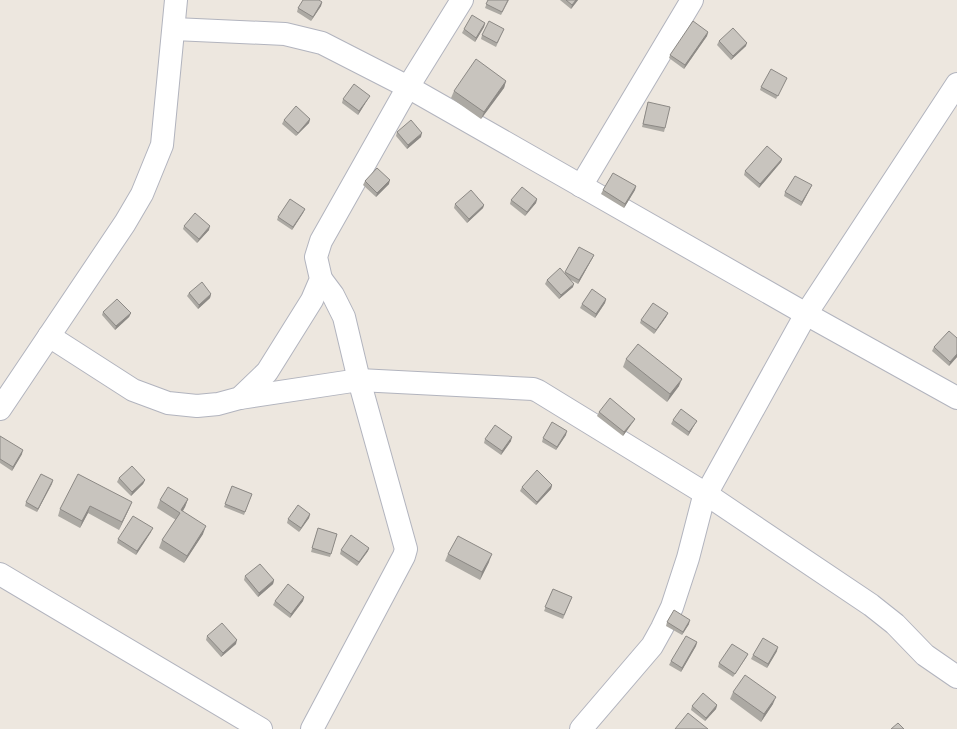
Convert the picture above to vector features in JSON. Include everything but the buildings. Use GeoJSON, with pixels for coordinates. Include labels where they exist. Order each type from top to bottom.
{"type":"FeatureCollection","features":[{"type":"Feature","properties":{"kind":"street"},"geometry":{"type":"LineString","coordinates":[[0,409],[125,223],[142,194],[162,145],[176,0]]}},
{"type":"Feature","properties":{"kind":"street"},"geometry":{"type":"LineString","coordinates":[[312,729],[401,563],[406,550],[359,380],[344,317],[333,295],[321,279],[316,256],[321,241],[408,87],[462,0]]}},
{"type":"Feature","properties":{"kind":"street"},"geometry":{"type":"LineString","coordinates":[[581,186],[692,0]]}},
{"type":"Feature","properties":{"kind":"street"},"geometry":{"type":"LineString","coordinates":[[174,28],[284,34],[322,43],[408,87],[806,314],[957,398]]}},
{"type":"Feature","properties":{"kind":"street"},"geometry":{"type":"LineString","coordinates":[[581,729],[652,646],[672,607],[688,558],[703,500],[706,494],[806,314],[957,84]]}},
{"type":"Feature","properties":{"kind":"street"},"geometry":{"type":"LineString","coordinates":[[240,398],[267,372],[304,314],[321,279]]}},
{"type":"Feature","properties":{"kind":"street"},"geometry":{"type":"LineString","coordinates":[[49,336],[133,390],[168,403],[197,406],[218,404],[240,398],[359,380],[533,389],[706,494],[871,605],[895,624],[925,655],[957,677]]}},
{"type":"Feature","properties":{"kind":"street"},"geometry":{"type":"LineString","coordinates":[[0,574],[261,729]]}}]}
